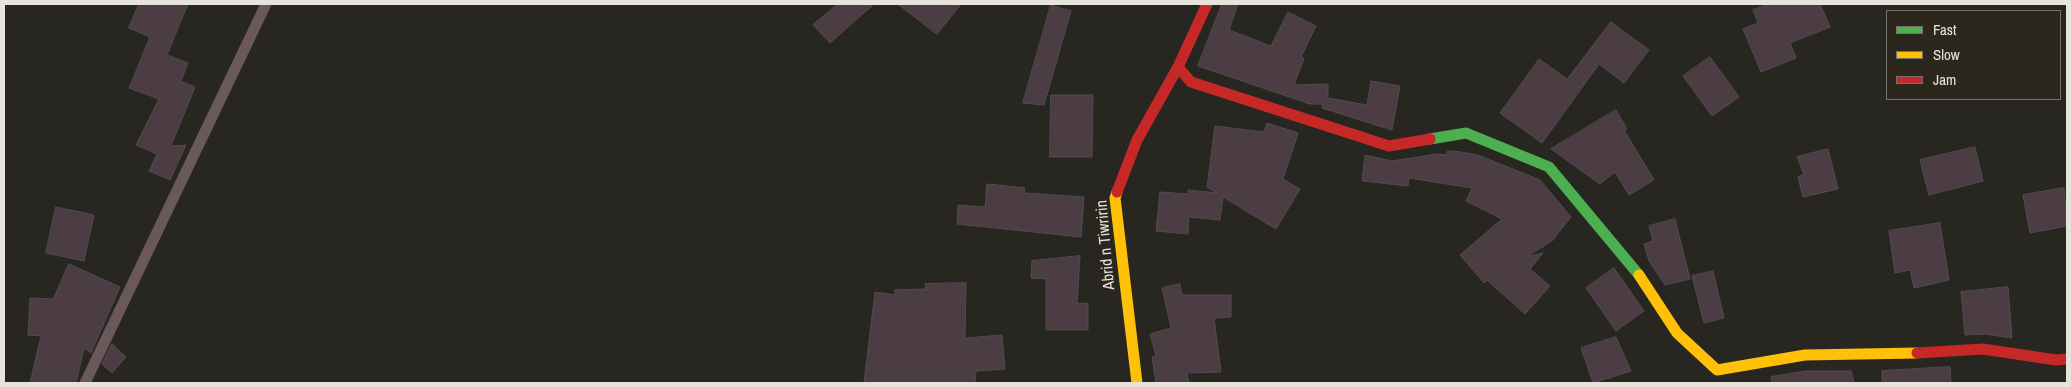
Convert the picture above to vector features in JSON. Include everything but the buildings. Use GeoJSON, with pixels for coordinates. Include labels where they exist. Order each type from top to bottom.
{"type":"FeatureCollection","features":[{"type":"Feature","properties":{"kind":"street","name":"Abrid n Tiwririn"},"geometry":{"type":"LineString","coordinates":[[1136,383],[1114,198],[1137,140],[1178,67],[1207,4]]}},
{"type":"Feature","properties":{"kind":"street"},"geometry":{"type":"LineString","coordinates":[[1178,67],[1192,82],[1389,146],[1466,134],[1549,167],[1636,270],[1677,333],[1716,370],[1805,356],[1895,355],[1983,349],[2056,360],[2067,359]]}},
{"type":"Feature","properties":{"kind":"lane"},"geometry":{"type":"LineString","coordinates":[[85,383],[266,4]]}},
{"type":"Feature","properties":{"kind":"traffic: fast"},"geometry":{"type":"LineString","coordinates":[[1430,139],[1466,133],[1549,167],[1639,275]]}},
{"type":"Feature","properties":{"kind":"traffic: slow"},"geometry":{"type":"LineString","coordinates":[[1117,192],[1115,198],[1137,383]]}},
{"type":"Feature","properties":{"kind":"traffic: slow"},"geometry":{"type":"LineString","coordinates":[[1639,275],[1677,333],[1717,370],[1805,355],[1917,353]]}},
{"type":"Feature","properties":{"kind":"traffic: jam"},"geometry":{"type":"LineString","coordinates":[[1117,192],[1137,140],[1178,67],[1207,4]]}},
{"type":"Feature","properties":{"kind":"traffic: jam"},"geometry":{"type":"LineString","coordinates":[[1178,67],[1191,82],[1389,146],[1430,139]]}},
{"type":"Feature","properties":{"kind":"traffic: jam"},"geometry":{"type":"LineString","coordinates":[[1917,353],[1983,349],[2056,360],[2067,359]]}}]}
